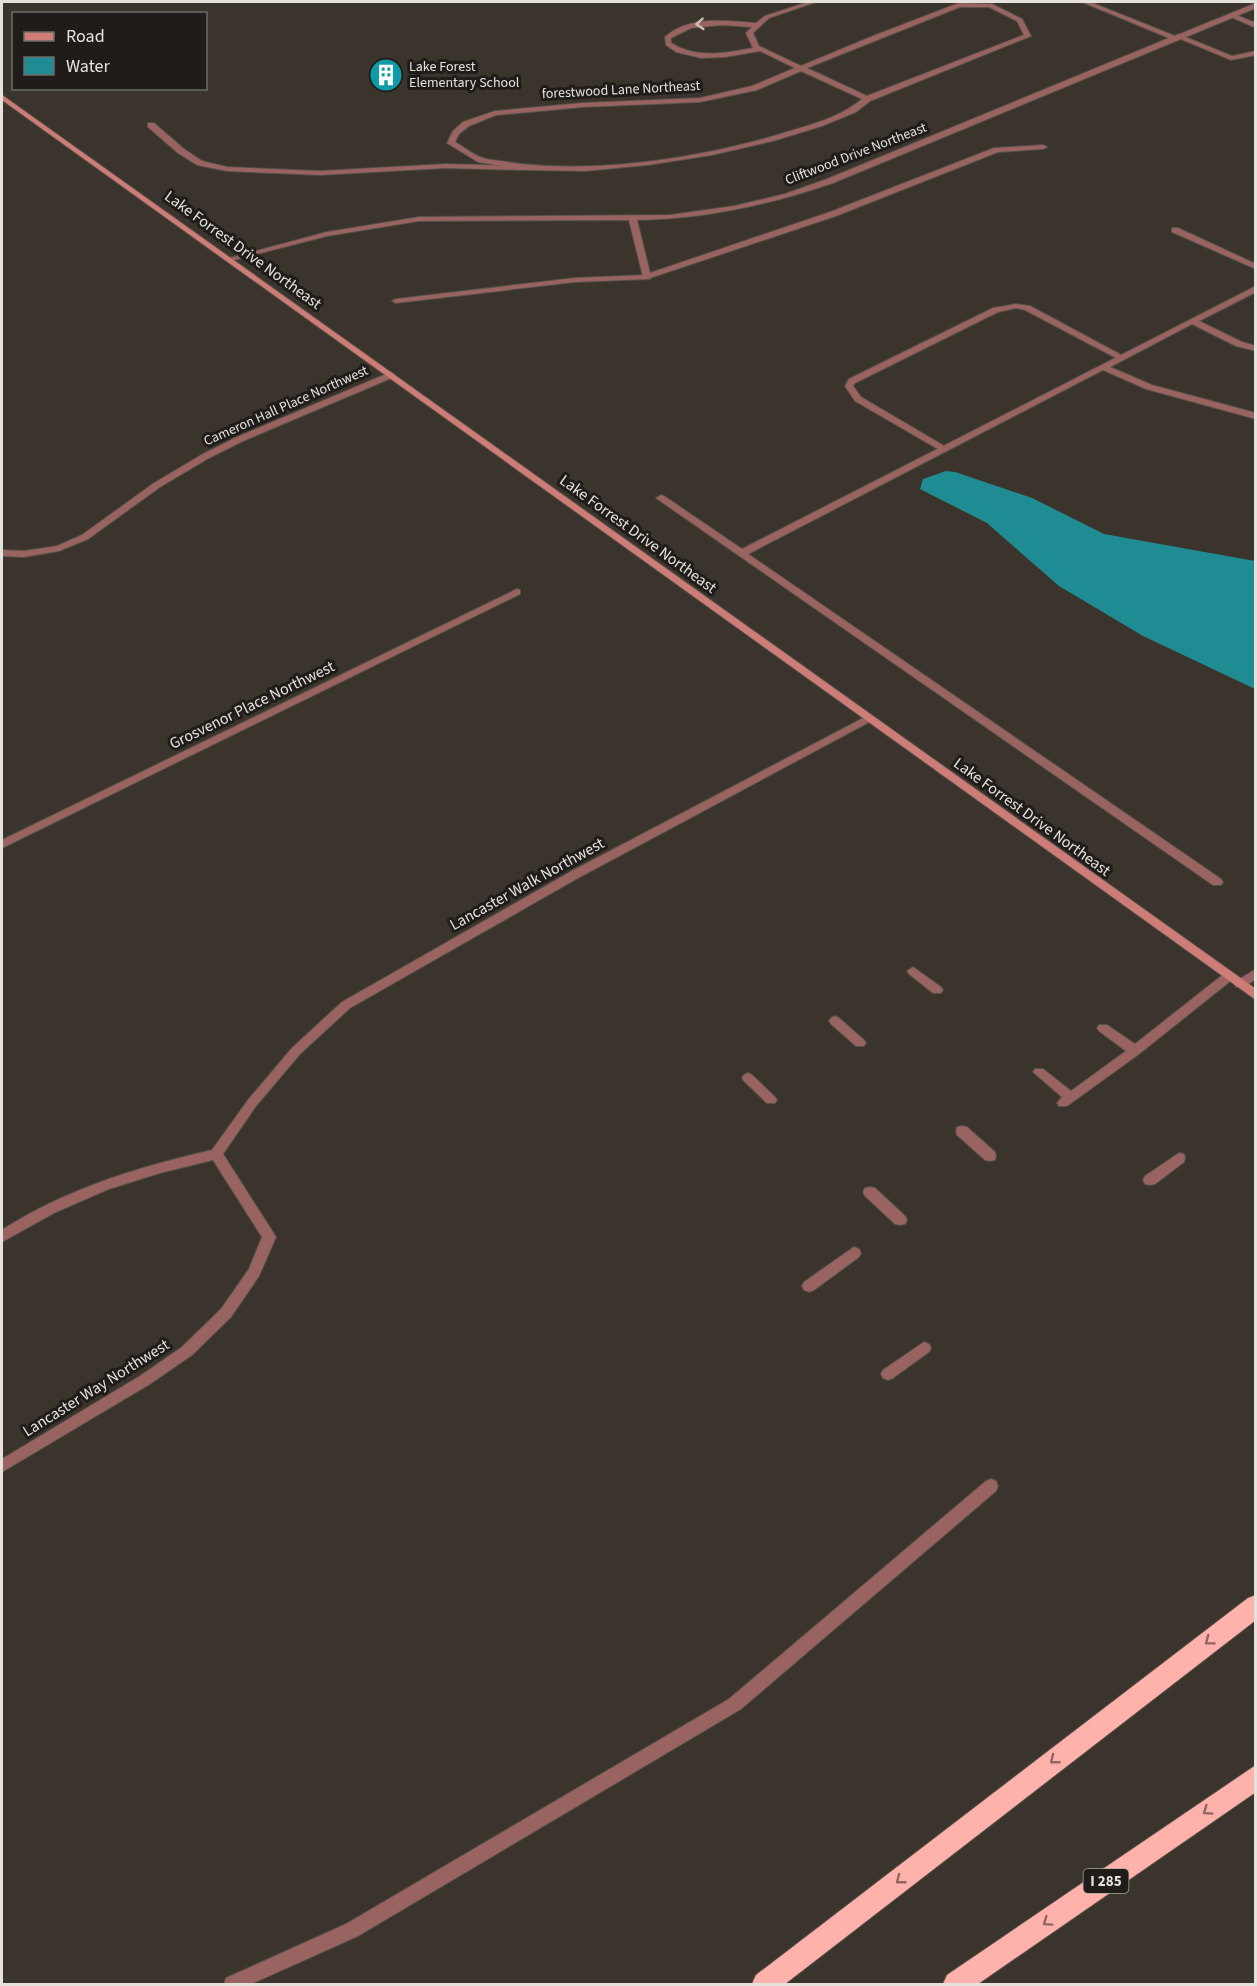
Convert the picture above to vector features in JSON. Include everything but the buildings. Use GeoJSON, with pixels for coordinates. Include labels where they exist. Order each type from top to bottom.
{"type":"FeatureCollection","features":[{"type":"Feature","properties":{"kind":"highway"},"geometry":{"type":"LineString","coordinates":[[765,1984],[1256,1606]]}},
{"type":"Feature","properties":{"kind":"highway","name":"I 285"},"geometry":{"type":"LineString","coordinates":[[956,1984],[1256,1777]]}},
{"type":"Feature","properties":{"kind":"street","name":"forestwood Lane Northeast"},"geometry":{"type":"LineString","coordinates":[[761,49],[695,56],[678,52],[668,44],[668,37],[681,27],[692,24],[758,25],[767,17],[813,2]]}},
{"type":"Feature","properties":{"kind":"street"},"geometry":{"type":"LineString","coordinates":[[1085,2],[1231,58],[1256,53]]}},
{"type":"Feature","properties":{"kind":"street","name":"Cliftwood Drive Northeast"},"geometry":{"type":"LineString","coordinates":[[230,259],[327,234],[419,219],[670,217],[734,208],[787,196],[838,178],[1256,4]]}},
{"type":"Feature","properties":{"kind":"street","name":"forestwood Lane Northeast"},"geometry":{"type":"LineString","coordinates":[[959,5],[990,5],[1020,20],[1028,36],[867,99],[853,110],[819,124],[772,140],[686,159],[581,169],[523,168],[474,159],[459,152],[451,143],[456,133],[466,124],[495,113],[700,100],[754,88],[801,67],[959,5]]}},
{"type":"Feature","properties":{"kind":"street"},"geometry":{"type":"LineString","coordinates":[[1240,11],[1256,16]]}},
{"type":"Feature","properties":{"kind":"street"},"geometry":{"type":"LineString","coordinates":[[1231,15],[1256,26]]}},
{"type":"Feature","properties":{"kind":"street"},"geometry":{"type":"LineString","coordinates":[[758,25],[749,33],[756,47],[867,99]]}},
{"type":"Feature","properties":{"kind":"street","name":"Lake Forrest Drive Northeast"},"geometry":{"type":"LineString","coordinates":[[2,97],[1256,996]]}},
{"type":"Feature","properties":{"kind":"street"},"geometry":{"type":"LineString","coordinates":[[151,125],[181,151],[200,163],[227,169],[320,173],[446,166],[523,168]]}},
{"type":"Feature","properties":{"kind":"street"},"geometry":{"type":"LineString","coordinates":[[396,301],[575,280],[647,277],[833,214],[997,150],[1043,147]]}},
{"type":"Feature","properties":{"kind":"street"},"geometry":{"type":"LineString","coordinates":[[633,219],[647,277]]}},
{"type":"Feature","properties":{"kind":"street"},"geometry":{"type":"LineString","coordinates":[[1175,230],[1256,267]]}},
{"type":"Feature","properties":{"kind":"street"},"geometry":{"type":"LineString","coordinates":[[742,553],[1256,288]]}},
{"type":"Feature","properties":{"kind":"street"},"geometry":{"type":"LineString","coordinates":[[943,449],[858,399],[849,386],[852,381],[996,310],[1016,306],[1036,312],[1121,357]]}},
{"type":"Feature","properties":{"kind":"street"},"geometry":{"type":"LineString","coordinates":[[1192,321],[1239,344],[1256,349]]}},
{"type":"Feature","properties":{"kind":"street"},"geometry":{"type":"LineString","coordinates":[[1103,367],[1149,387],[1256,416]]}},
{"type":"Feature","properties":{"kind":"street","name":"Cameron Hall Place Northwest"},"geometry":{"type":"LineString","coordinates":[[2,553],[24,554],[59,548],[85,537],[158,484],[206,456],[240,439],[391,375]]}},
{"type":"Feature","properties":{"kind":"street"},"geometry":{"type":"LineString","coordinates":[[661,498],[1217,882]]}},
{"type":"Feature","properties":{"kind":"street","name":"Grosvenor Place Northwest"},"geometry":{"type":"LineString","coordinates":[[2,844],[517,592]]}},
{"type":"Feature","properties":{"kind":"street","name":"Lancaster Walk Northwest"},"geometry":{"type":"LineString","coordinates":[[216,1154],[296,1051],[346,1005],[574,875],[869,718]]}},
{"type":"Feature","properties":{"kind":"street"},"geometry":{"type":"LineString","coordinates":[[913,971],[937,990]]}},
{"type":"Feature","properties":{"kind":"street"},"geometry":{"type":"LineString","coordinates":[[1240,984],[1256,973]]}},
{"type":"Feature","properties":{"kind":"street"},"geometry":{"type":"LineString","coordinates":[[1039,1072],[1067,1101],[1135,1051],[1229,976]]}},
{"type":"Feature","properties":{"kind":"street"},"geometry":{"type":"LineString","coordinates":[[835,1021],[860,1042]]}},
{"type":"Feature","properties":{"kind":"street"},"geometry":{"type":"LineString","coordinates":[[1103,1029],[1135,1051]]}},
{"type":"Feature","properties":{"kind":"street"},"geometry":{"type":"LineString","coordinates":[[748,1078],[771,1100]]}},
{"type":"Feature","properties":{"kind":"street"},"geometry":{"type":"LineString","coordinates":[[962,1131],[990,1156]]}},
{"type":"Feature","properties":{"kind":"street"},"geometry":{"type":"LineString","coordinates":[[2,1237],[18,1226],[88,1191],[159,1166],[216,1154]]}},
{"type":"Feature","properties":{"kind":"street","name":"Lancaster Way Northwest"},"geometry":{"type":"LineString","coordinates":[[2,1466],[145,1380],[187,1351],[226,1313],[255,1272],[269,1237],[216,1154]]}},
{"type":"Feature","properties":{"kind":"street"},"geometry":{"type":"LineString","coordinates":[[1150,1180],[1179,1158]]}},
{"type":"Feature","properties":{"kind":"street"},"geometry":{"type":"LineString","coordinates":[[870,1192],[900,1220]]}},
{"type":"Feature","properties":{"kind":"street"},"geometry":{"type":"LineString","coordinates":[[808,1286],[854,1253]]}},
{"type":"Feature","properties":{"kind":"street"},"geometry":{"type":"LineString","coordinates":[[888,1374],[924,1348]]}},
{"type":"Feature","properties":{"kind":"street"},"geometry":{"type":"LineString","coordinates":[[232,1984],[352,1930],[735,1704],[991,1486]]}},
{"type":"Feature","properties":{"kind":"water"},"geometry":{"type":"Polygon","coordinates":[[[946,471],[1032,498],[1104,534],[1255,561],[1255,689],[1143,636],[1059,586],[987,523],[920,489],[923,479],[946,471]]]}},
{"type":"Feature","properties":{"kind":"place","name":"Lake Forest Elementary School"},"geometry":{"type":"Point","coordinates":[386,75]}}]}
